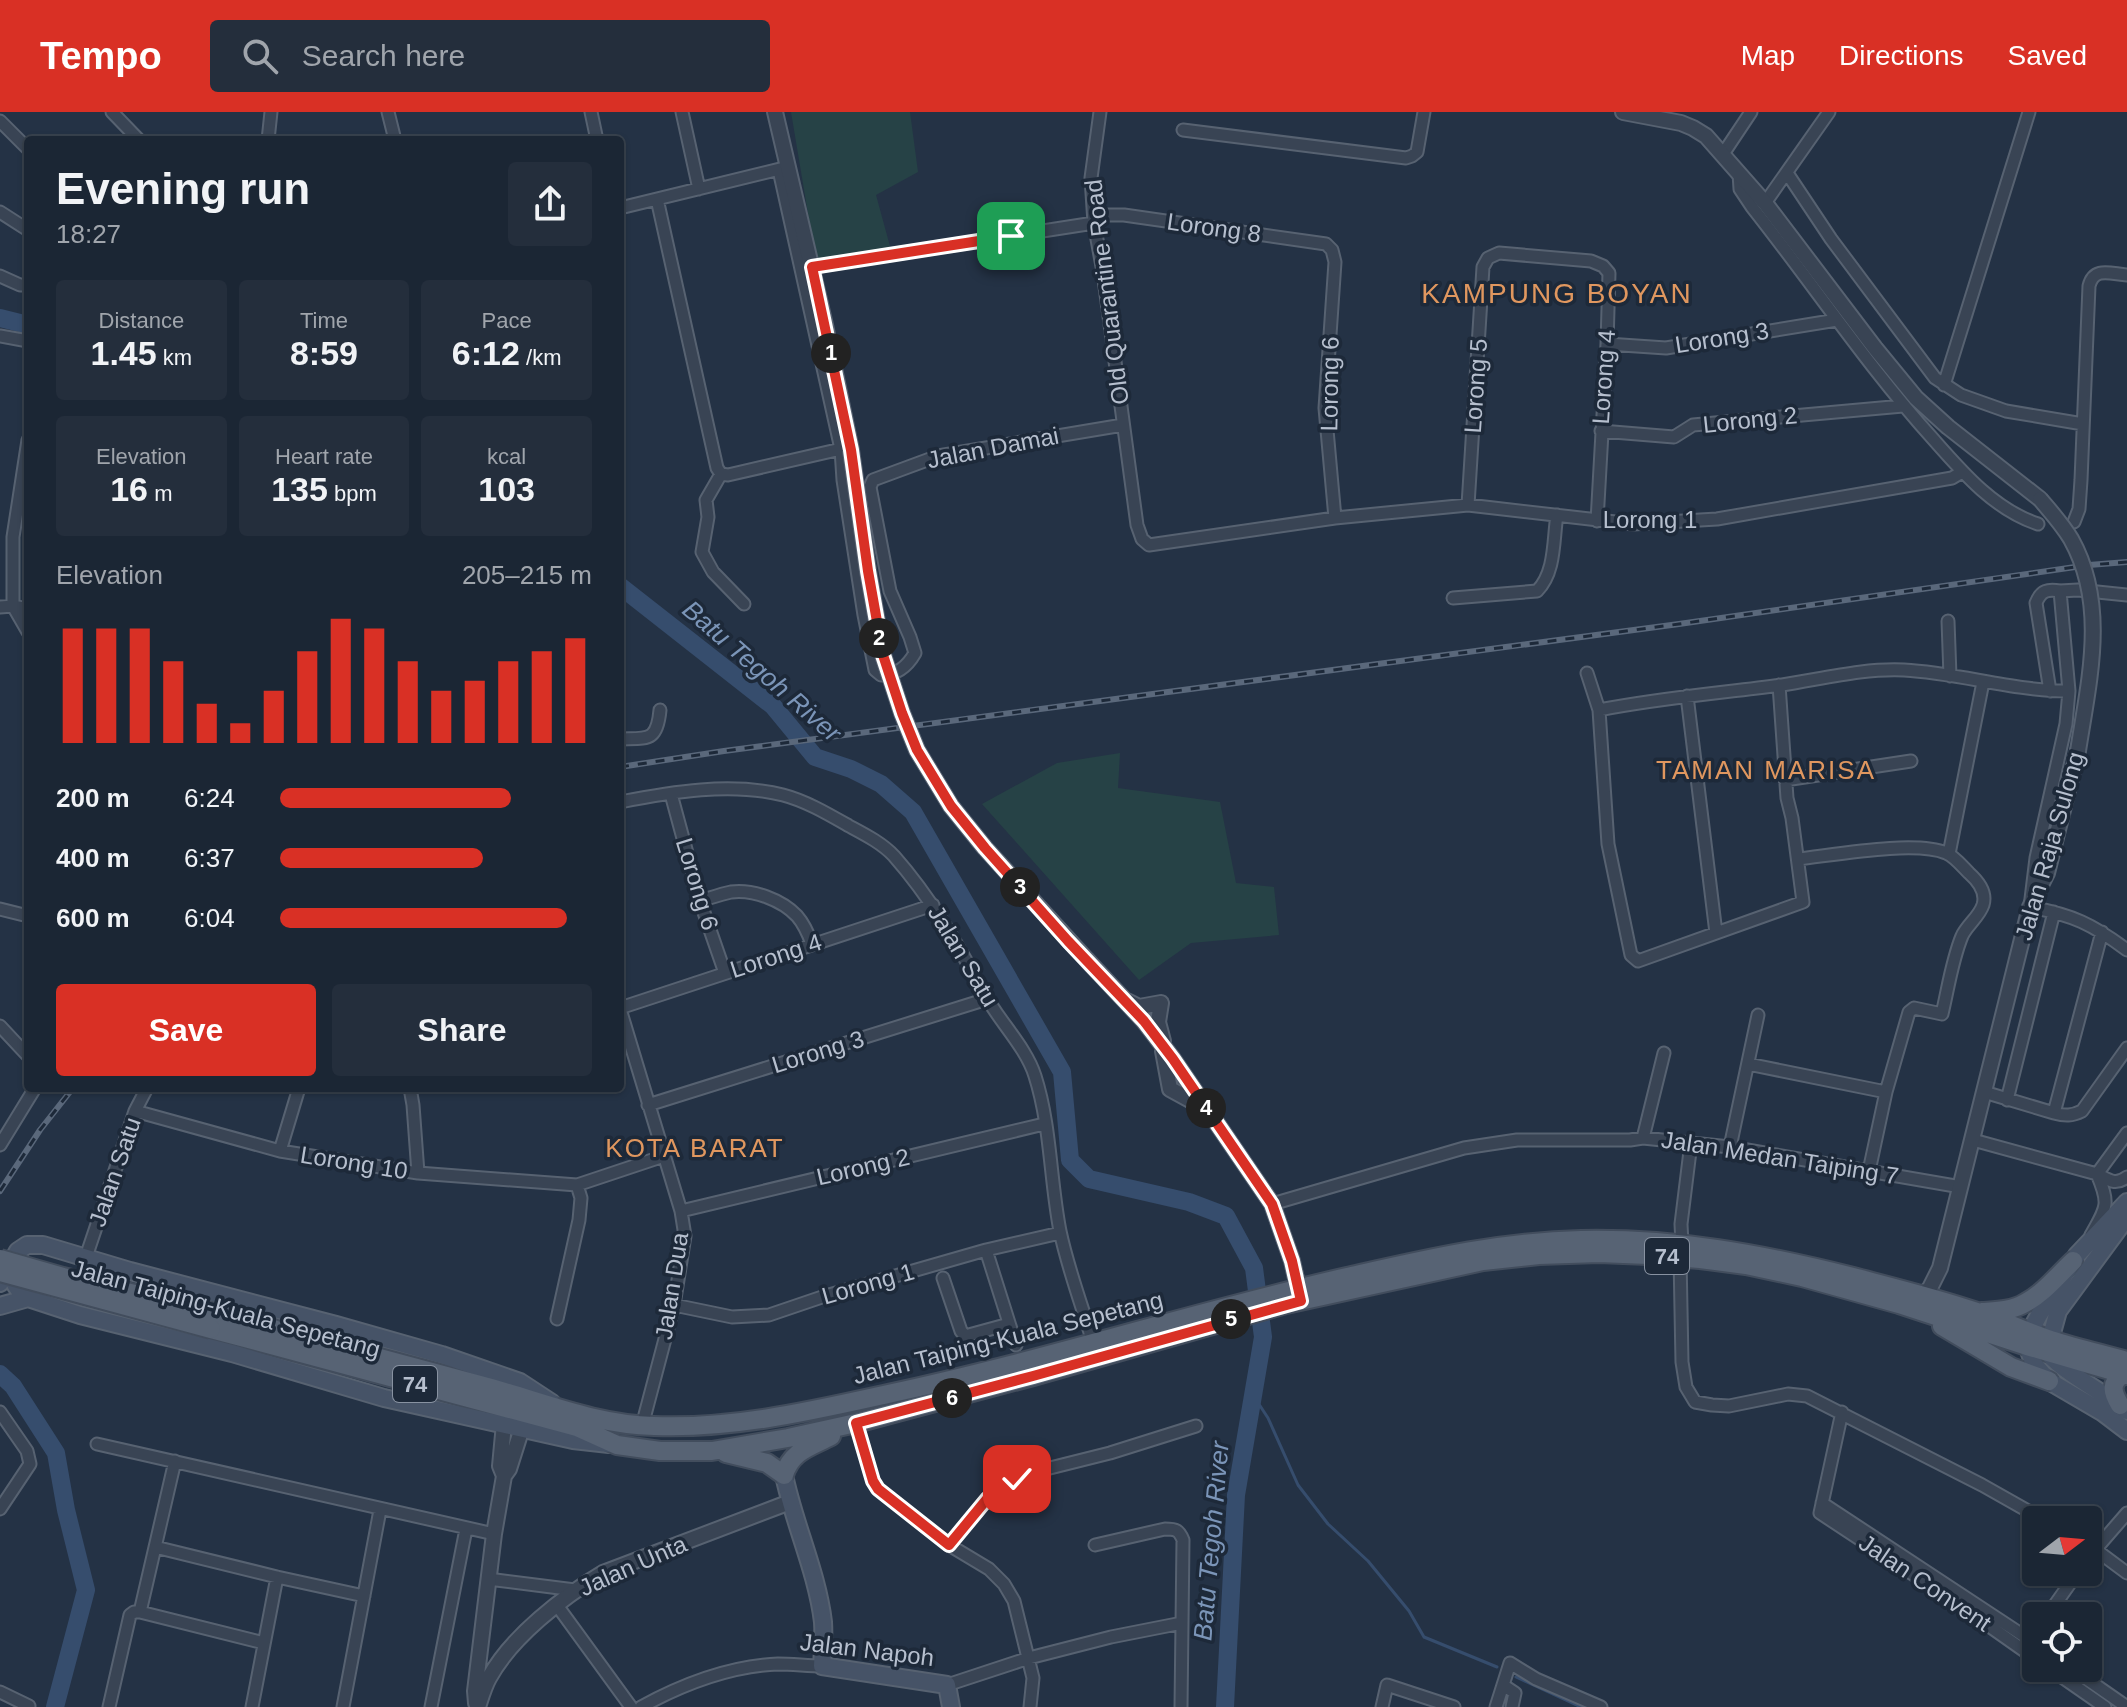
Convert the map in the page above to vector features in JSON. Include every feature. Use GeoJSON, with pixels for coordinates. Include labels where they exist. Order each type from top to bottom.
{"type":"FeatureCollection","features":[{"type":"Feature","properties":{"kind":"main road"},"geometry":{"type":"LineString","coordinates":[[1979,1313],[2009,1309],[2039,1294],[2127,1202]]}},
{"type":"Feature","properties":{"kind":"main road"},"geometry":{"type":"LineString","coordinates":[[2123,1408],[2048,1356],[2048,1345],[2058,1311],[2127,1217]]}},
{"type":"Feature","properties":{"kind":"main road"},"geometry":{"type":"LineString","coordinates":[[0,1283],[3,1266],[18,1251],[27,1245],[43,1245],[442,1355],[520,1382],[567,1412]]}},
{"type":"Feature","properties":{"kind":"main road","name":"Jalan Taiping-Kuala Sepetang"},"geometry":{"type":"LineString","coordinates":[[1681,1250],[1802,1277],[2028,1339]]}},
{"type":"Feature","properties":{"kind":"main road","name":"Jalan Taiping-Kuala Sepetang"},"geometry":{"type":"LineString","coordinates":[[213,1321],[577,1427],[617,1445],[660,1451],[734,1448],[856,1423],[1033,1376],[1292,1296],[1483,1261],[1539,1255],[1681,1250],[1762,1255],[1923,1295],[1979,1313],[2028,1339]]}},
{"type":"Feature","properties":{"kind":"main road"},"geometry":{"type":"LineString","coordinates":[[2049,1381],[2034,1364],[2028,1339],[2079,1253]]}},
{"type":"Feature","properties":{"kind":"main road"},"geometry":{"type":"LineString","coordinates":[[80,1315],[90,1306],[97,1292],[99,1281],[91,1258]]}},
{"type":"Feature","properties":{"kind":"main road"},"geometry":{"type":"LineString","coordinates":[[3,1266],[20,1293],[80,1315],[232,1353],[384,1398],[573,1440],[617,1445]]}},
{"type":"Feature","properties":{"kind":"main road","name":"Jalan Taiping-Kuala Sepetang"},"geometry":{"type":"LineString","coordinates":[[3,1266],[509,1393],[567,1412],[642,1426],[722,1425],[778,1417],[904,1391],[1093,1342],[1250,1308]]}},
{"type":"Feature","properties":{"kind":"main road"},"geometry":{"type":"LineString","coordinates":[[0,1306],[28,1298]]}},
{"type":"Feature","properties":{"kind":"main road"},"geometry":{"type":"LineString","coordinates":[[1899,1304],[1931,1319],[2011,1367],[2049,1381],[2102,1412],[2127,1431]]}},
{"type":"Feature","properties":{"kind":"main road","name":"74"},"geometry":{"type":"LineString","coordinates":[[2028,1339],[2126,1370]]}},
{"type":"Feature","properties":{"kind":"main road"},"geometry":{"type":"LineString","coordinates":[[2123,1408],[2115,1397],[2113,1385],[2126,1370]]}},
{"type":"Feature","properties":{"kind":"main road"},"geometry":{"type":"LineString","coordinates":[[822,1666],[822,1618],[784,1475],[787,1463],[794,1455],[856,1423]]}},
{"type":"Feature","properties":{"kind":"main road"},"geometry":{"type":"LineString","coordinates":[[722,1425],[739,1437],[734,1448]]}},
{"type":"Feature","properties":{"kind":"main road"},"geometry":{"type":"LineString","coordinates":[[712,1451],[767,1463],[784,1475]]}},
{"type":"Feature","properties":{"kind":"main road","name":"Jalan Napoh"},"geometry":{"type":"LineString","coordinates":[[822,1666],[947,1685]]}},
{"type":"Feature","properties":{"kind":"main road"},"geometry":{"type":"LineString","coordinates":[[947,1685],[951,1707]]}},
{"type":"Feature","properties":{"kind":"street"},"geometry":{"type":"LineString","coordinates":[[112,112],[135,136]]}},
{"type":"Feature","properties":{"kind":"street"},"geometry":{"type":"LineString","coordinates":[[268,136],[271,112]]}},
{"type":"Feature","properties":{"kind":"street"},"geometry":{"type":"LineString","coordinates":[[388,112],[394,136]]}},
{"type":"Feature","properties":{"kind":"street"},"geometry":{"type":"LineString","coordinates":[[591,112],[596,136]]}},
{"type":"Feature","properties":{"kind":"street"},"geometry":{"type":"LineString","coordinates":[[682,112],[699,189]]}},
{"type":"Feature","properties":{"kind":"street"},"geometry":{"type":"LineString","coordinates":[[775,112],[784,168],[846,450]]}},
{"type":"Feature","properties":{"kind":"street","name":"Old Quarantine Road"},"geometry":{"type":"LineString","coordinates":[[1100,112],[1091,178],[1094,219],[1137,525],[1142,539],[1149,545],[1335,518]]}},
{"type":"Feature","properties":{"kind":"street"},"geometry":{"type":"LineString","coordinates":[[1183,130],[1406,158],[1417,152],[1424,112]]}},
{"type":"Feature","properties":{"kind":"street"},"geometry":{"type":"LineString","coordinates":[[1623,112],[1683,118]]}},
{"type":"Feature","properties":{"kind":"street"},"geometry":{"type":"LineString","coordinates":[[1723,154],[1751,112]]}},
{"type":"Feature","properties":{"kind":"street"},"geometry":{"type":"LineString","coordinates":[[1765,203],[1829,112]]}},
{"type":"Feature","properties":{"kind":"street"},"geometry":{"type":"LineString","coordinates":[[1944,385],[2029,112]]}},
{"type":"Feature","properties":{"kind":"street","name":"Jalan Raja Sulong"},"geometry":{"type":"LineString","coordinates":[[1683,118],[1706,136],[1765,203],[1916,398],[2040,499],[2071,539],[2086,574],[2092,604],[2093,654],[2078,751],[2047,873],[2030,907],[1940,1268],[1923,1295]]}},
{"type":"Feature","properties":{"kind":"street"},"geometry":{"type":"LineString","coordinates":[[0,121],[24,145]]}},
{"type":"Feature","properties":{"kind":"street"},"geometry":{"type":"LineString","coordinates":[[624,207],[784,168]]}},
{"type":"Feature","properties":{"kind":"street"},"geometry":{"type":"LineString","coordinates":[[784,168],[812,267],[883,655],[917,750],[951,806],[985,848],[1144,1021],[1173,1059],[1272,1204],[1292,1261],[1292,1296]]}},
{"type":"Feature","properties":{"kind":"street"},"geometry":{"type":"LineString","coordinates":[[1739,173],[1740,189],[1752,207],[1903,406],[1962,472],[2021,519],[2038,524]]}},
{"type":"Feature","properties":{"kind":"street"},"geometry":{"type":"LineString","coordinates":[[1787,173],[1831,239],[1935,378],[1961,395],[2006,411],[2083,424]]}},
{"type":"Feature","properties":{"kind":"street"},"geometry":{"type":"LineString","coordinates":[[657,199],[717,468],[721,474],[846,450]]}},
{"type":"Feature","properties":{"kind":"street"},"geometry":{"type":"LineString","coordinates":[[0,212],[24,227]]}},
{"type":"Feature","properties":{"kind":"street","name":"Lorong 8"},"geometry":{"type":"LineString","coordinates":[[812,267],[1124,215],[1326,244],[1332,250]]}},
{"type":"Feature","properties":{"kind":"street","name":"Lorong 6"},"geometry":{"type":"LineString","coordinates":[[1332,250],[1335,262],[1325,408],[1335,518]]}},
{"type":"Feature","properties":{"kind":"street","name":"Lorong 4"},"geometry":{"type":"LineString","coordinates":[[1483,267],[1488,258],[1499,253],[1591,261],[1603,266],[1609,273],[1597,521]]}},
{"type":"Feature","properties":{"kind":"street","name":"Lorong 5"},"geometry":{"type":"LineString","coordinates":[[1468,505],[1483,267]]}},
{"type":"Feature","properties":{"kind":"street"},"geometry":{"type":"LineString","coordinates":[[2074,522],[2079,509],[2089,286],[2091,278],[2100,273],[2127,275]]}},
{"type":"Feature","properties":{"kind":"street"},"geometry":{"type":"LineString","coordinates":[[0,276],[24,285]]}},
{"type":"Feature","properties":{"kind":"street","name":"Lorong 3"},"geometry":{"type":"LineString","coordinates":[[1607,344],[1666,348],[1837,320]]}},
{"type":"Feature","properties":{"kind":"street"},"geometry":{"type":"LineString","coordinates":[[0,336],[24,340]]}},
{"type":"Feature","properties":{"kind":"street","name":"Lorong 2"},"geometry":{"type":"LineString","coordinates":[[1601,431],[1674,437],[1693,425],[1903,406]]}},
{"type":"Feature","properties":{"kind":"street","name":"Jalan Damai"},"geometry":{"type":"LineString","coordinates":[[846,450],[843,480],[864,615],[875,670],[887,675],[908,665],[915,653],[890,591],[870,487],[873,480],[938,456],[1123,425]]}},
{"type":"Feature","properties":{"kind":"street"},"geometry":{"type":"LineString","coordinates":[[24,466],[6,606],[24,627]]}},
{"type":"Feature","properties":{"kind":"street","name":"Lorong 1"},"geometry":{"type":"LineString","coordinates":[[1335,518],[1468,505],[1633,524],[1717,519],[1952,478],[1962,472]]}},
{"type":"Feature","properties":{"kind":"street"},"geometry":{"type":"LineString","coordinates":[[721,474],[706,500],[708,517],[702,552],[713,572],[744,604]]}},
{"type":"Feature","properties":{"kind":"street"},"geometry":{"type":"LineString","coordinates":[[1453,598],[1537,591],[1550,570],[1557,515]]}},
{"type":"Feature","properties":{"kind":"street"},"geometry":{"type":"LineString","coordinates":[[2050,691],[2036,603],[2039,595],[2049,589],[2127,595]]}},
{"type":"Feature","properties":{"kind":"street"},"geometry":{"type":"LineString","coordinates":[[2060,591],[2069,691],[2066,724],[2036,858],[2030,907],[2086,923],[2127,950]]}},
{"type":"Feature","properties":{"kind":"street"},"geometry":{"type":"LineString","coordinates":[[1948,621],[1950,676]]}},
{"type":"Feature","properties":{"kind":"street"},"geometry":{"type":"LineString","coordinates":[[1599,710],[1854,674],[1903,670],[2069,691]]}},
{"type":"Feature","properties":{"kind":"street"},"geometry":{"type":"LineString","coordinates":[[1587,673],[1599,710],[1608,844],[1631,955],[1638,961],[1803,902],[1785,780],[1779,685]]}},
{"type":"Feature","properties":{"kind":"street"},"geometry":{"type":"LineString","coordinates":[[1949,854],[1983,682]]}},
{"type":"Feature","properties":{"kind":"street"},"geometry":{"type":"LineString","coordinates":[[1687,696],[1716,933]]}},
{"type":"Feature","properties":{"kind":"street"},"geometry":{"type":"LineString","coordinates":[[624,739],[642,738],[655,733],[659,727],[660,710]]}},
{"type":"Feature","properties":{"kind":"street"},"geometry":{"type":"LineString","coordinates":[[1785,780],[1911,761]]}},
{"type":"Feature","properties":{"kind":"street","name":"Jalan Satu"},"geometry":{"type":"LineString","coordinates":[[624,801],[671,794],[743,790],[785,796],[810,805],[870,838],[892,854],[933,905],[987,999],[1034,1071],[1041,1097],[1060,1233],[1093,1342]]}},
{"type":"Feature","properties":{"kind":"street","name":"Lorong 6"},"geometry":{"type":"LineString","coordinates":[[671,794],[700,901],[725,973]]}},
{"type":"Feature","properties":{"kind":"street"},"geometry":{"type":"LineString","coordinates":[[1798,859],[1910,847],[1934,850],[1949,854],[1978,881],[1983,896],[1983,904],[1963,934],[1942,1014],[1914,1008],[1909,1012],[1886,1092],[1869,1171]]}},
{"type":"Feature","properties":{"kind":"street"},"geometry":{"type":"LineString","coordinates":[[700,901],[731,892],[767,897],[795,913],[806,928],[812,944]]}},
{"type":"Feature","properties":{"kind":"street","name":"Lorong 4"},"geometry":{"type":"LineString","coordinates":[[624,1008],[933,905]]}},
{"type":"Feature","properties":{"kind":"street"},"geometry":{"type":"LineString","coordinates":[[0,909],[24,915]]}},
{"type":"Feature","properties":{"kind":"street"},"geometry":{"type":"LineString","coordinates":[[2007,1100],[2054,912]]}},
{"type":"Feature","properties":{"kind":"street"},"geometry":{"type":"LineString","coordinates":[[2054,1113],[2102,932]]}},
{"type":"Feature","properties":{"kind":"street"},"geometry":{"type":"LineString","coordinates":[[1122,998],[1139,1007],[1161,1003],[1158,1022],[1173,1059]]}},
{"type":"Feature","properties":{"kind":"street","name":"Lorong 3"},"geometry":{"type":"LineString","coordinates":[[648,1105],[987,999]]}},
{"type":"Feature","properties":{"kind":"street"},"geometry":{"type":"LineString","coordinates":[[1730,1147],[1758,1015]]}},
{"type":"Feature","properties":{"kind":"street","name":"Jalan Dua"},"geometry":{"type":"LineString","coordinates":[[624,1023],[681,1211],[685,1236],[674,1305],[642,1426]]}},
{"type":"Feature","properties":{"kind":"street"},"geometry":{"type":"LineString","coordinates":[[0,1026],[24,1052]]}},
{"type":"Feature","properties":{"kind":"street"},"geometry":{"type":"LineString","coordinates":[[1162,1045],[1170,1089],[1192,1101],[1215,1123]]}},
{"type":"Feature","properties":{"kind":"street"},"geometry":{"type":"LineString","coordinates":[[1984,1092],[2065,1116],[2082,1111],[2127,1048]]}},
{"type":"Feature","properties":{"kind":"street"},"geometry":{"type":"LineString","coordinates":[[1643,1138],[1664,1053]]}},
{"type":"Feature","properties":{"kind":"street"},"geometry":{"type":"LineString","coordinates":[[1748,1064],[1886,1092]]}},
{"type":"Feature","properties":{"kind":"street"},"geometry":{"type":"LineString","coordinates":[[0,1145],[33,1092]]}},
{"type":"Feature","properties":{"kind":"street","name":"Jalan Satu"},"geometry":{"type":"LineString","coordinates":[[91,1258],[135,1111],[145,1092]]}},
{"type":"Feature","properties":{"kind":"street"},"geometry":{"type":"LineString","coordinates":[[280,1151],[298,1092]]}},
{"type":"Feature","properties":{"kind":"street"},"geometry":{"type":"LineString","coordinates":[[411,1092],[418,1173]]}},
{"type":"Feature","properties":{"kind":"street","name":"Lorong 10"},"geometry":{"type":"LineString","coordinates":[[135,1111],[280,1151],[418,1173],[577,1185],[664,1156]]}},
{"type":"Feature","properties":{"kind":"street","name":"Lorong 2"},"geometry":{"type":"LineString","coordinates":[[681,1211],[1044,1124]]}},
{"type":"Feature","properties":{"kind":"street"},"geometry":{"type":"LineString","coordinates":[[2097,1174],[2127,1133]]}},
{"type":"Feature","properties":{"kind":"street","name":"Jalan Medan Taiping 7"},"geometry":{"type":"LineString","coordinates":[[1272,1204],[1464,1148],[1517,1140],[1643,1138],[1730,1147],[1961,1187]]}},
{"type":"Feature","properties":{"kind":"street"},"geometry":{"type":"LineString","coordinates":[[1973,1140],[2097,1174],[2114,1183],[2127,1177]]}},
{"type":"Feature","properties":{"kind":"street"},"geometry":{"type":"LineString","coordinates":[[1691,1143],[1681,1224],[1682,1362],[1686,1387],[1695,1402],[1729,1406],[1788,1394],[1807,1396],[2022,1508]]}},
{"type":"Feature","properties":{"kind":"street"},"geometry":{"type":"LineString","coordinates":[[2079,1253],[2106,1203],[2106,1194],[2097,1174]]}},
{"type":"Feature","properties":{"kind":"street"},"geometry":{"type":"LineString","coordinates":[[557,1319],[579,1220],[581,1198],[577,1185]]}},
{"type":"Feature","properties":{"kind":"street","name":"Lorong 1"},"geometry":{"type":"LineString","coordinates":[[674,1305],[732,1317],[769,1315],[986,1250],[1060,1233]]}},
{"type":"Feature","properties":{"kind":"street"},"geometry":{"type":"LineString","coordinates":[[986,1250],[1016,1345]]}},
{"type":"Feature","properties":{"kind":"street"},"geometry":{"type":"LineString","coordinates":[[943,1278],[965,1336],[1009,1324]]}},
{"type":"Feature","properties":{"kind":"street"},"geometry":{"type":"LineString","coordinates":[[0,1412],[27,1451],[30,1464],[0,1509]]}},
{"type":"Feature","properties":{"kind":"street","name":"Jalan Convent"},"geometry":{"type":"LineString","coordinates":[[1842,1412],[1821,1508],[2022,1635]]}},
{"type":"Feature","properties":{"kind":"street"},"geometry":{"type":"LineString","coordinates":[[856,1423],[878,1489],[949,1545],[989,1569],[1004,1584],[1014,1601],[1029,1658],[1033,1678],[1030,1707]]}},
{"type":"Feature","properties":{"kind":"street"},"geometry":{"type":"LineString","coordinates":[[504,1424],[500,1466],[504,1476]]}},
{"type":"Feature","properties":{"kind":"street"},"geometry":{"type":"LineString","coordinates":[[949,1545],[987,1499],[1017,1479],[1196,1426]]}},
{"type":"Feature","properties":{"kind":"street"},"geometry":{"type":"LineString","coordinates":[[477,1707],[475,1691],[494,1534],[504,1476],[522,1428]]}},
{"type":"Feature","properties":{"kind":"street"},"geometry":{"type":"LineString","coordinates":[[97,1444],[494,1534]]}},
{"type":"Feature","properties":{"kind":"street"},"geometry":{"type":"LineString","coordinates":[[140,1612],[175,1461]]}},
{"type":"Feature","properties":{"kind":"street","name":"Jalan Unta"},"geometry":{"type":"LineString","coordinates":[[477,1707],[489,1678],[515,1644],[575,1590],[603,1573],[790,1502]]}},
{"type":"Feature","properties":{"kind":"street"},"geometry":{"type":"LineString","coordinates":[[343,1707],[380,1510]]}},
{"type":"Feature","properties":{"kind":"street"},"geometry":{"type":"LineString","coordinates":[[2102,1538],[2127,1513]]}},
{"type":"Feature","properties":{"kind":"street"},"geometry":{"type":"LineString","coordinates":[[431,1707],[466,1529]]}},
{"type":"Feature","properties":{"kind":"street"},"geometry":{"type":"LineString","coordinates":[[1095,1545],[1165,1529],[1180,1532],[1181,1707]]}},
{"type":"Feature","properties":{"kind":"street"},"geometry":{"type":"LineString","coordinates":[[155,1547],[364,1596]]}},
{"type":"Feature","properties":{"kind":"street"},"geometry":{"type":"LineString","coordinates":[[2102,1557],[2127,1573]]}},
{"type":"Feature","properties":{"kind":"street"},"geometry":{"type":"LineString","coordinates":[[252,1707],[277,1577]]}},
{"type":"Feature","properties":{"kind":"street"},"geometry":{"type":"LineString","coordinates":[[488,1579],[575,1590]]}},
{"type":"Feature","properties":{"kind":"street"},"geometry":{"type":"LineString","coordinates":[[556,1604],[631,1707]]}},
{"type":"Feature","properties":{"kind":"street"},"geometry":{"type":"LineString","coordinates":[[109,1707],[130,1615],[134,1612],[264,1643]]}},
{"type":"Feature","properties":{"kind":"street","name":"Jalan Napoh"},"geometry":{"type":"LineString","coordinates":[[947,1685],[1029,1658],[1182,1623]]}},
{"type":"Feature","properties":{"kind":"street"},"geometry":{"type":"LineString","coordinates":[[480,1645],[489,1678]]}},
{"type":"Feature","properties":{"kind":"street"},"geometry":{"type":"LineString","coordinates":[[1496,1707],[1510,1663],[1536,1679],[1601,1707]]}},
{"type":"Feature","properties":{"kind":"street","name":"Jalan Napoh"},"geometry":{"type":"LineString","coordinates":[[641,1707],[672,1690],[740,1669],[777,1664],[822,1666]]}},
{"type":"Feature","properties":{"kind":"street"},"geometry":{"type":"LineString","coordinates":[[2069,1682],[2105,1707]]}},
{"type":"Feature","properties":{"kind":"street"},"geometry":{"type":"LineString","coordinates":[[2091,1682],[2127,1707]]}},
{"type":"Feature","properties":{"kind":"street"},"geometry":{"type":"LineString","coordinates":[[1382,1707],[1387,1685],[1454,1707]]}},
{"type":"Feature","properties":{"kind":"street"},"geometry":{"type":"LineString","coordinates":[[1503,1685],[1515,1693],[1512,1707]]}},
{"type":"Feature","properties":{"kind":"street"},"geometry":{"type":"LineString","coordinates":[[0,1692],[29,1706]]}},
{"type":"Feature","properties":{"kind":"green space"},"geometry":{"type":"Polygon","coordinates":[[[791,112],[910,112],[918,172],[876,195],[891,250],[816,261],[791,112]]]}},
{"type":"Feature","properties":{"kind":"green space"},"geometry":{"type":"Polygon","coordinates":[[[1120,753],[1118,788],[1220,802],[1236,883],[1274,887],[1279,935],[1191,943],[1139,980],[982,804],[1057,763],[1120,753]]]}},
{"type":"Feature","properties":{"kind":"waterway","name":"Batu Tegoh River"},"geometry":{"type":"LineString","coordinates":[[0,318],[24,324]]}},
{"type":"Feature","properties":{"kind":"waterway","name":"Batu Tegoh River"},"geometry":{"type":"LineString","coordinates":[[624,589],[773,706],[815,757],[851,769],[881,784],[913,812],[1062,1072],[1070,1160],[1089,1179],[1189,1202],[1226,1216],[1254,1268],[1263,1337],[1236,1495],[1225,1707]]}},
{"type":"Feature","properties":{"kind":"waterway"},"geometry":{"type":"LineString","coordinates":[[0,1374],[13,1386],[56,1453],[66,1510],[86,1590],[55,1707]]}},
{"type":"Feature","properties":{"kind":"waterway"},"geometry":{"type":"LineString","coordinates":[[1253,1395],[1268,1418],[1298,1485],[1328,1524],[1368,1561],[1409,1611],[1424,1637],[1497,1667]]}},
{"type":"Feature","properties":{"kind":"waterway"},"geometry":{"type":"LineString","coordinates":[[1516,1677],[1581,1707]]}},
{"type":"Feature","properties":{"kind":"railway"},"geometry":{"type":"LineString","coordinates":[[624,766],[2127,562]]}},
{"type":"Feature","properties":{"kind":"railway"},"geometry":{"type":"LineString","coordinates":[[0,1191],[40,1130],[70,1092]]}},
{"type":"Feature","properties":{"kind":"district","name":"KAMPUNG BOYAN"},"geometry":{"type":"Point","coordinates":[1557,293]}},
{"type":"Feature","properties":{"kind":"district","name":"TAMAN MARISA"},"geometry":{"type":"Point","coordinates":[1766,770]}},
{"type":"Feature","properties":{"kind":"district","name":"KOTA BARAT"},"geometry":{"type":"Point","coordinates":[695,1148]}},
{"type":"Feature","properties":{"kind":"route"},"geometry":{"type":"LineString","coordinates":[[1011,236],[812,267],[851,450],[883,655],[917,750],[951,806],[1068,941],[1144,1021],[1272,1204],[1292,1261],[1301,1301],[856,1423],[878,1489],[949,1545],[987,1499],[1017,1479]]}}]}
